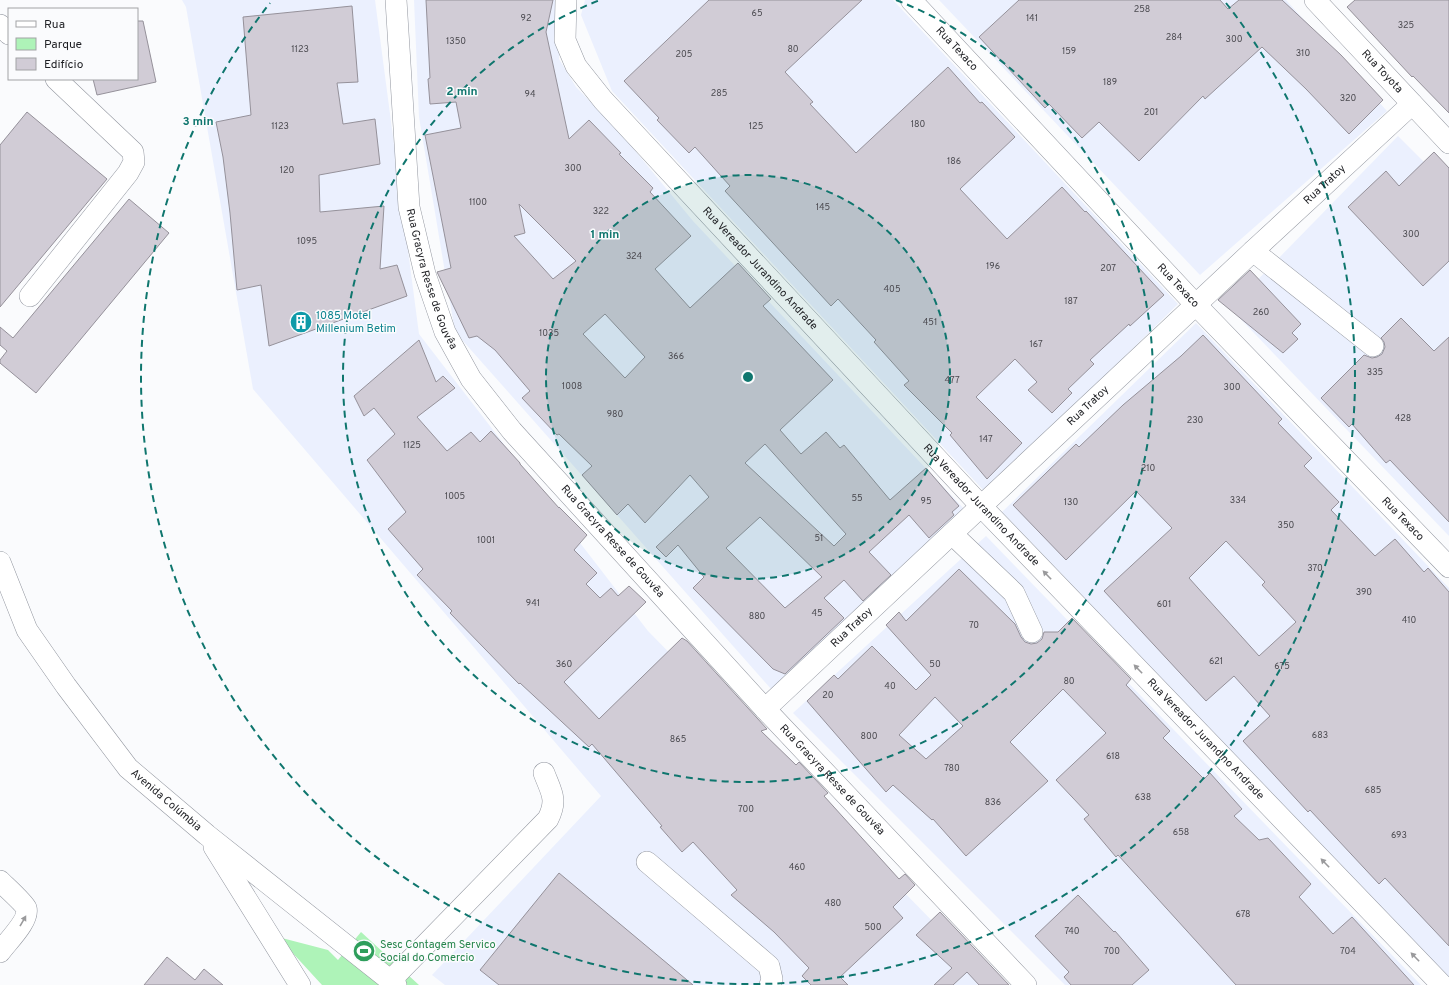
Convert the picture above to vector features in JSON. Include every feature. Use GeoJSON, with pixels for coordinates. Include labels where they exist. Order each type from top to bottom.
{"type":"FeatureCollection","features":[{"type":"Feature","properties":{"kind":"street","name":"Rua Gracyra Resse de Gouvêa"},"geometry":{"type":"LineString","coordinates":[[396,0],[409,207],[425,274],[445,332],[471,379],[512,431],[765,709],[1026,985]]}},
{"type":"Feature","properties":{"kind":"street","name":"Rua Vereador Jurandino Andrade"},"geometry":{"type":"LineString","coordinates":[[566,0],[565,40],[576,66],[603,100],[981,506],[1442,985]]}},
{"type":"Feature","properties":{"kind":"street","name":"Rua Texaco"},"geometry":{"type":"LineString","coordinates":[[911,0],[1196,305],[1449,567]]}},
{"type":"Feature","properties":{"kind":"street","name":"Rua Toyota"},"geometry":{"type":"LineString","coordinates":[[1315,0],[1449,143]]}},
{"type":"Feature","properties":{"kind":"street"},"geometry":{"type":"LineString","coordinates":[[0,25],[8,33]]}},
{"type":"Feature","properties":{"kind":"street"},"geometry":{"type":"LineString","coordinates":[[30,296],[128,173],[134,162],[133,152],[57,80]]}},
{"type":"Feature","properties":{"kind":"street","name":"Rua Tratoy"},"geometry":{"type":"LineString","coordinates":[[765,709],[1253,251],[1412,104]]}},
{"type":"Feature","properties":{"kind":"street"},"geometry":{"type":"LineString","coordinates":[[1253,251],[1373,346]]}},
{"type":"Feature","properties":{"kind":"street"},"geometry":{"type":"LineString","coordinates":[[952,534],[1014,593],[1032,632]]}},
{"type":"Feature","properties":{"kind":"street","name":"Avenida Colúmbia"},"geometry":{"type":"LineString","coordinates":[[0,562],[27,630],[128,768],[207,834],[393,983]]}},
{"type":"Feature","properties":{"kind":"street"},"geometry":{"type":"LineString","coordinates":[[393,983],[548,819],[553,809],[554,798],[544,772]]}},
{"type":"Feature","properties":{"kind":"street"},"geometry":{"type":"LineString","coordinates":[[207,834],[300,985]]}},
{"type":"Feature","properties":{"kind":"street"},"geometry":{"type":"LineString","coordinates":[[647,862],[769,966],[772,979],[770,985]]}},
{"type":"Feature","properties":{"kind":"street"},"geometry":{"type":"LineString","coordinates":[[0,881],[26,907],[27,914],[0,952]]}},
{"type":"Feature","properties":{"kind":"shaded area"},"geometry":{"type":"Polygon","coordinates":[[[182,0],[375,0],[419,334],[648,631],[995,985],[445,985],[432,975],[601,796],[253,389],[186,7],[182,0]]]}},
{"type":"Feature","properties":{"kind":"shaded area"},"geometry":{"type":"Polygon","coordinates":[[[414,0],[564,0],[559,59],[576,87],[618,130],[693,221],[966,511],[772,690],[455,332],[419,117],[414,0]]]}},
{"type":"Feature","properties":{"kind":"shaded area"},"geometry":{"type":"Polygon","coordinates":[[[585,0],[893,0],[1178,304],[986,493],[612,91],[581,15],[585,0]]]}},
{"type":"Feature","properties":{"kind":"shaded area"},"geometry":{"type":"Polygon","coordinates":[[[939,0],[1286,0],[1387,111],[1200,275],[939,0]]]}},
{"type":"Feature","properties":{"kind":"shaded area"},"geometry":{"type":"Polygon","coordinates":[[[1398,136],[1449,187],[1449,536],[1230,308],[1398,136]]]}},
{"type":"Feature","properties":{"kind":"shaded area"},"geometry":{"type":"Polygon","coordinates":[[[1196,323],[1449,588],[1449,978],[1002,512],[1196,323]]]}},
{"type":"Feature","properties":{"kind":"shaded area"},"geometry":{"type":"Polygon","coordinates":[[[986,536],[1421,985],[1065,985],[793,713],[986,536]]]}},
{"type":"Feature","properties":{"kind":"green space","name":"Sesc Contagem Servico Social do Comercio"},"geometry":{"type":"Polygon","coordinates":[[[361,932],[419,985],[322,985],[278,937],[328,950],[338,960],[361,932]]]}},
{"type":"Feature","properties":{"kind":"building"},"geometry":{"type":"Polygon","coordinates":[[[426,0],[553,0],[546,32],[569,139],[589,120],[621,153],[619,154],[653,188],[650,192],[691,236],[655,269],[690,308],[738,263],[771,299],[763,306],[833,380],[780,430],[801,454],[826,432],[840,448],[844,445],[890,500],[926,468],[959,506],[952,512],[954,515],[929,538],[909,515],[869,552],[891,575],[863,601],[844,580],[824,598],[844,618],[785,674],[773,669],[693,588],[704,577],[678,545],[666,557],[656,547],[709,497],[690,475],[645,523],[628,504],[617,515],[582,475],[592,466],[559,434],[557,435],[522,398],[530,391],[495,350],[477,336],[469,338],[437,272],[451,268],[425,135],[461,128],[456,102],[430,104],[428,79],[430,78],[426,0]],[[519,204],[525,233],[514,236],[553,279],[576,261],[519,204]],[[605,314],[583,334],[625,378],[645,357],[605,314]],[[765,444],[745,463],[834,546],[846,534],[765,444]],[[760,517],[726,548],[785,608],[822,577],[760,517]]]}},
{"type":"Feature","properties":{"kind":"building"},"geometry":{"type":"Polygon","coordinates":[[[709,0],[862,0],[785,72],[813,102],[810,104],[856,153],[948,67],[980,103],[982,102],[1015,137],[960,189],[1007,239],[1062,187],[1164,295],[1130,326],[1129,324],[1090,360],[1094,364],[1068,389],[1072,393],[1052,413],[1028,390],[1037,382],[1015,359],[976,397],[1022,443],[987,479],[950,435],[952,433],[904,385],[909,381],[874,342],[876,340],[838,299],[831,306],[725,191],[730,186],[695,147],[689,153],[657,120],[659,118],[624,81],[709,0]]]}},
{"type":"Feature","properties":{"kind":"building"},"geometry":{"type":"Polygon","coordinates":[[[1019,0],[1220,0],[1228,9],[1239,0],[1282,0],[1341,55],[1383,100],[1349,134],[1306,89],[1262,47],[1205,99],[1203,96],[1139,161],[1099,122],[1082,138],[1049,104],[1045,108],[979,37],[1019,0]]]}},
{"type":"Feature","properties":{"kind":"building"},"geometry":{"type":"Polygon","coordinates":[[[1355,0],[1449,0],[1449,113],[1413,76],[1412,77],[1347,7],[1355,0]]]}},
{"type":"Feature","properties":{"kind":"building"},"geometry":{"type":"Polygon","coordinates":[[[352,6],[358,82],[337,83],[343,124],[375,119],[380,164],[319,175],[320,212],[384,206],[380,269],[397,265],[407,296],[269,346],[261,285],[237,290],[223,157],[216,122],[251,115],[243,17],[352,6]]]}},
{"type":"Feature","properties":{"kind":"building"},"geometry":{"type":"Polygon","coordinates":[[[138,21],[143,21],[156,82],[97,95],[93,80],[138,80],[138,21]]]}},
{"type":"Feature","properties":{"kind":"building"},"geometry":{"type":"Polygon","coordinates":[[[27,112],[107,179],[0,307],[0,145],[27,112]]]}},
{"type":"Feature","properties":{"kind":"building"},"geometry":{"type":"Polygon","coordinates":[[[1434,152],[1449,168],[1449,261],[1423,286],[1348,207],[1386,171],[1399,186],[1434,152]]]}},
{"type":"Feature","properties":{"kind":"building"},"geometry":{"type":"Polygon","coordinates":[[[129,199],[169,233],[36,393],[0,363],[0,360],[7,351],[0,345],[0,327],[13,338],[129,199]]]}},
{"type":"Feature","properties":{"kind":"building"},"geometry":{"type":"Polygon","coordinates":[[[1250,270],[1301,324],[1292,333],[1298,339],[1283,353],[1218,300],[1250,270]]]}},
{"type":"Feature","properties":{"kind":"building"},"geometry":{"type":"Polygon","coordinates":[[[1401,318],[1434,351],[1449,337],[1449,522],[1390,460],[1386,463],[1352,424],[1349,427],[1321,398],[1364,355],[1372,358],[1382,354],[1385,347],[1381,338],[1401,318]]]}},
{"type":"Feature","properties":{"kind":"building"},"geometry":{"type":"Polygon","coordinates":[[[1203,335],[1282,419],[1278,423],[1312,458],[1304,466],[1339,502],[1331,510],[1375,556],[1395,539],[1424,572],[1428,568],[1449,592],[1449,946],[1385,878],[1379,884],[1310,810],[1308,812],[1243,741],[1270,716],[1234,676],[1206,701],[1104,591],[1172,528],[1136,491],[1066,560],[1013,505],[1076,444],[1079,447],[1123,405],[1181,356],[1203,335]],[[1226,541],[1189,578],[1259,656],[1296,622],[1262,585],[1265,582],[1226,541]]]}},
{"type":"Feature","properties":{"kind":"building"},"geometry":{"type":"Polygon","coordinates":[[[419,340],[436,382],[443,376],[455,388],[417,417],[447,451],[471,432],[480,442],[491,431],[559,508],[587,535],[574,550],[597,573],[586,584],[600,598],[611,588],[618,596],[629,586],[646,602],[564,682],[599,719],[682,638],[687,641],[767,729],[761,731],[796,765],[799,762],[828,793],[824,796],[899,879],[905,874],[915,885],[893,907],[903,918],[840,977],[848,985],[811,985],[802,976],[809,968],[774,932],[731,895],[737,890],[693,842],[682,852],[660,827],[662,826],[592,744],[589,747],[520,683],[519,684],[450,613],[452,611],[417,575],[423,569],[388,529],[406,512],[367,460],[395,434],[374,408],[364,416],[354,396],[419,340]]]}},
{"type":"Feature","properties":{"kind":"building"},"geometry":{"type":"Polygon","coordinates":[[[959,569],[1015,624],[1025,642],[1031,644],[1037,643],[1042,639],[1044,632],[1058,632],[1072,618],[1131,679],[1126,685],[1170,731],[1163,738],[1204,779],[1210,773],[1242,809],[1234,816],[1259,840],[1268,838],[1311,884],[1299,897],[1333,934],[1352,917],[1414,985],[1236,985],[1118,855],[1116,857],[1084,819],[1089,815],[1056,780],[1106,733],[1063,689],[1010,742],[1048,781],[966,856],[933,819],[932,820],[893,785],[886,792],[807,701],[834,675],[838,679],[872,646],[916,690],[931,675],[886,625],[899,612],[906,621],[959,569]],[[935,697],[899,735],[926,759],[963,726],[935,697]]]}},
{"type":"Feature","properties":{"kind":"building"},"geometry":{"type":"Polygon","coordinates":[[[559,873],[693,985],[499,985],[480,970],[559,873]]]}},
{"type":"Feature","properties":{"kind":"building"},"geometry":{"type":"Polygon","coordinates":[[[1078,895],[1114,932],[1115,931],[1149,970],[1132,985],[1071,985],[1064,977],[1069,972],[1035,936],[1078,895]]]}},
{"type":"Feature","properties":{"kind":"building"},"geometry":{"type":"Polygon","coordinates":[[[940,912],[1009,985],[979,985],[967,972],[953,985],[934,985],[952,968],[916,935],[940,912]]]}},
{"type":"Feature","properties":{"kind":"building"},"geometry":{"type":"Polygon","coordinates":[[[167,957],[195,980],[204,969],[223,985],[144,985],[167,957]]]}},
{"type":"Feature","properties":{"kind":"place","name":"1085 Motel Millenium Betim"},"geometry":{"type":"Point","coordinates":[301,322]}},
{"type":"Feature","properties":{"kind":"place","name":"Sesc Contagem Servico Social do Comercio"},"geometry":{"type":"Point","coordinates":[364,951]}}]}
